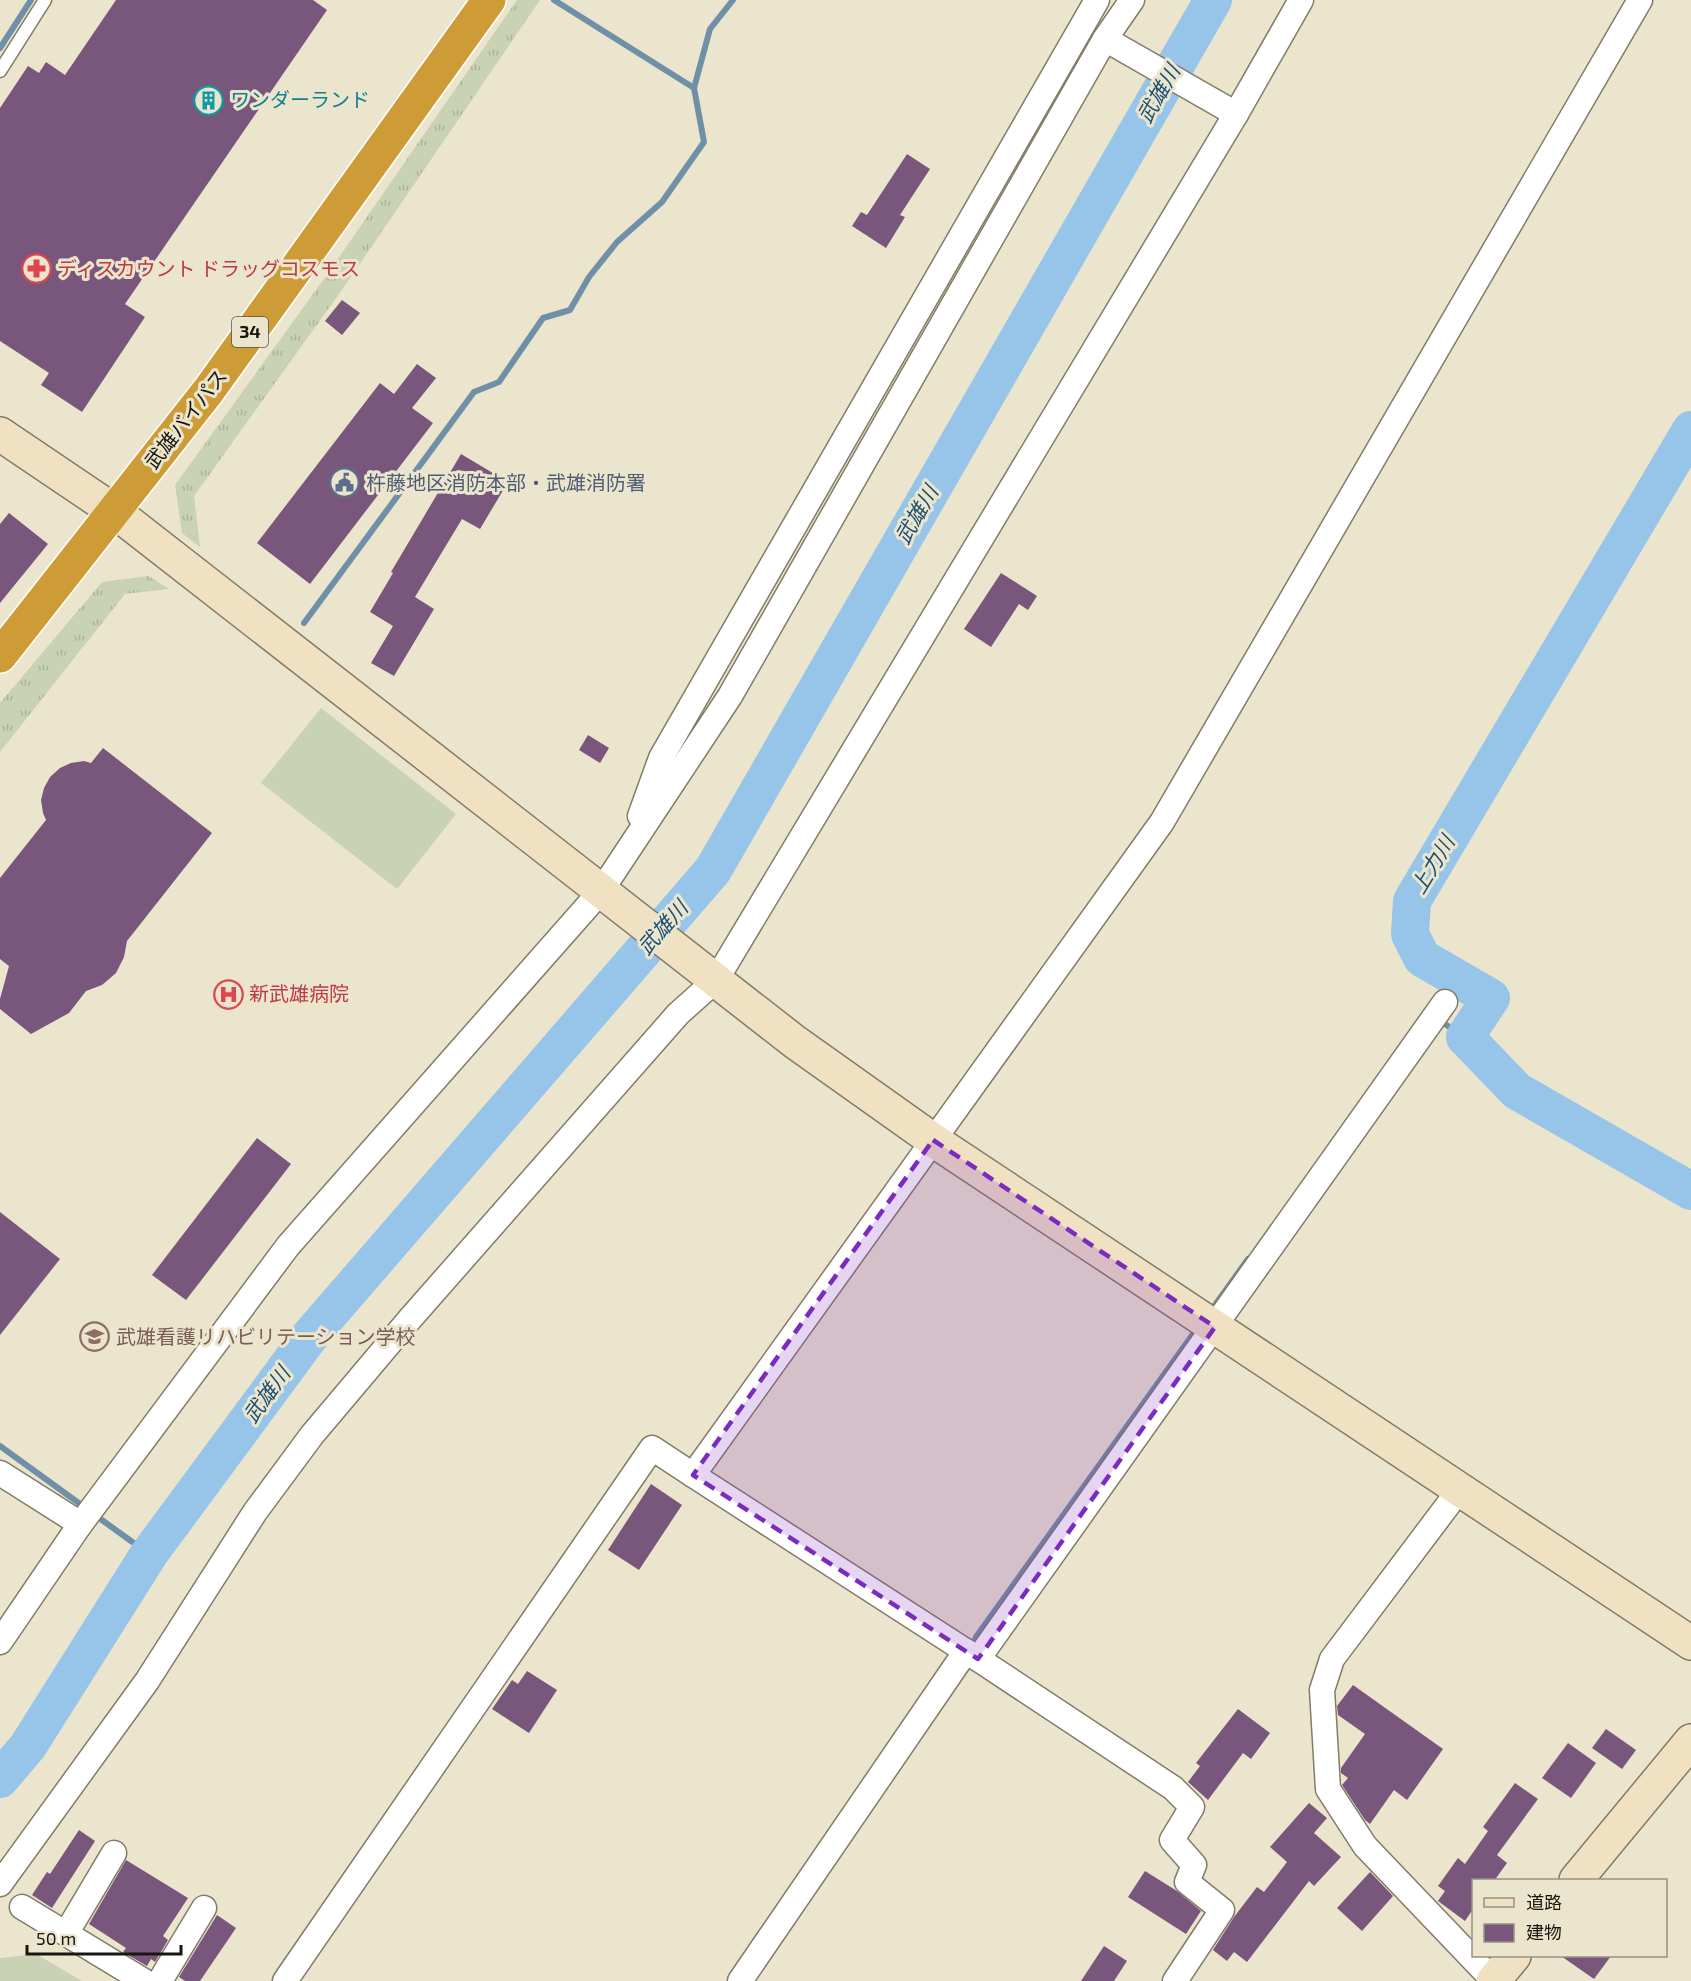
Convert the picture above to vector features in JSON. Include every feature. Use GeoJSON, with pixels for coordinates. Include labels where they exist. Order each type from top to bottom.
{"type":"FeatureCollection","features":[{"type":"Feature","properties":{"kind":"highway","name":"武雄バイパス"},"geometry":{"type":"LineString","coordinates":[[0,656],[209,390],[489,0]]}},
{"type":"Feature","properties":{"kind":"street"},"geometry":{"type":"LineString","coordinates":[[629,849],[661,758],[1097,0]]}},
{"type":"Feature","properties":{"kind":"street"},"geometry":{"type":"LineString","coordinates":[[0,1642],[80,1526],[288,1246],[603,893],[629,849],[730,696],[1105,39],[1132,0]]}},
{"type":"Feature","properties":{"kind":"street"},"geometry":{"type":"LineString","coordinates":[[0,1884],[147,1681],[255,1512],[312,1436],[409,1320],[678,1014],[714,978],[1236,114],[1301,0]]}},
{"type":"Feature","properties":{"kind":"street"},"geometry":{"type":"LineString","coordinates":[[693,1475],[1162,822],[1640,0]]}},
{"type":"Feature","properties":{"kind":"street"},"geometry":{"type":"LineString","coordinates":[[1105,39],[1236,114]]}},
{"type":"Feature","properties":{"kind":"street"},"geometry":{"type":"LineString","coordinates":[[0,434],[114,511],[795,1041],[933,1140],[1691,1643]]}},
{"type":"Feature","properties":{"kind":"street"},"geometry":{"type":"LineString","coordinates":[[740,1981],[972,1655],[1215,1327],[1444,1002]]}},
{"type":"Feature","properties":{"kind":"street"},"geometry":{"type":"LineString","coordinates":[[285,1981],[652,1449],[972,1655],[1173,1788],[1192,1807],[1172,1840],[1194,1865],[1187,1882],[1222,1910],[1175,1981]]}},
{"type":"Feature","properties":{"kind":"street"},"geometry":{"type":"LineString","coordinates":[[0,1473],[80,1526]]}},
{"type":"Feature","properties":{"kind":"street"},"geometry":{"type":"LineString","coordinates":[[1460,1490],[1332,1659],[1322,1690],[1328,1789],[1365,1846],[1493,1981],[1513,1957]]}},
{"type":"Feature","properties":{"kind":"street"},"geometry":{"type":"LineString","coordinates":[[1578,1879],[1691,1741]]}},
{"type":"Feature","properties":{"kind":"street"},"geometry":{"type":"LineString","coordinates":[[67,1932],[114,1853]]}},
{"type":"Feature","properties":{"kind":"street"},"geometry":{"type":"LineString","coordinates":[[22,1907],[67,1932],[144,1981]]}},
{"type":"Feature","properties":{"kind":"street"},"geometry":{"type":"LineString","coordinates":[[160,1981],[204,1908]]}},
{"type":"Feature","properties":{"kind":"lane"},"geometry":{"type":"LineString","coordinates":[[0,71],[45,0]]}},
{"type":"Feature","properties":{"kind":"highlighted area"},"geometry":{"type":"Polygon","coordinates":[[[933,1140],[1215,1327],[978,1659],[693,1475],[933,1140]]]}},
{"type":"Feature","properties":{"kind":"green space"},"geometry":{"type":"Polygon","coordinates":[[[517,0],[540,0],[344,287],[194,496],[200,547],[182,533],[175,485],[326,276],[517,0]]]}},
{"type":"Feature","properties":{"kind":"green space"},"geometry":{"type":"Polygon","coordinates":[[[149,576],[169,589],[125,594],[0,752],[0,703],[102,582],[149,576]]]}},
{"type":"Feature","properties":{"kind":"green space"},"geometry":{"type":"Polygon","coordinates":[[[321,708],[456,814],[397,889],[261,783],[321,708]]]}},
{"type":"Feature","properties":{"kind":"green space"},"geometry":{"type":"Polygon","coordinates":[[[36,1954],[82,1981],[0,1981],[0,1958],[36,1954]]]}},
{"type":"Feature","properties":{"kind":"building"},"geometry":{"type":"Polygon","coordinates":[[[116,0],[313,0],[327,10],[125,304],[145,317],[82,412],[41,385],[49,373],[0,341],[0,108],[28,66],[39,73],[46,62],[65,75],[116,0]]]}},
{"type":"Feature","properties":{"kind":"building"},"geometry":{"type":"Polygon","coordinates":[[[907,154],[930,169],[900,215],[905,217],[886,248],[852,226],[861,212],[867,215],[907,154]]]}},
{"type":"Feature","properties":{"kind":"building"},"geometry":{"type":"Polygon","coordinates":[[[342,300],[360,313],[342,335],[325,321],[342,300]]]}},
{"type":"Feature","properties":{"kind":"building","name":"杵藤地区消防本部・武雄消防署"},"geometry":{"type":"Polygon","coordinates":[[[417,364],[436,378],[412,408],[433,423],[310,584],[257,543],[380,383],[394,394],[417,364]]]}},
{"type":"Feature","properties":{"kind":"building"},"geometry":{"type":"Polygon","coordinates":[[[461,454],[508,482],[480,529],[462,519],[415,597],[434,609],[394,676],[371,663],[393,626],[370,612],[461,454]]]}},
{"type":"Feature","properties":{"kind":"building"},"geometry":{"type":"Polygon","coordinates":[[[9,513],[48,544],[0,603],[0,524],[9,513]]]}},
{"type":"Feature","properties":{"kind":"building"},"geometry":{"type":"Polygon","coordinates":[[[1001,573],[1037,596],[1028,610],[1019,604],[991,647],[964,629],[1001,573]]]}},
{"type":"Feature","properties":{"kind":"building"},"geometry":{"type":"Polygon","coordinates":[[[588,735],[609,748],[600,763],[579,750],[588,735]]]}},
{"type":"Feature","properties":{"kind":"building"},"geometry":{"type":"Polygon","coordinates":[[[103,748],[212,833],[127,941],[124,957],[116,973],[102,985],[86,991],[69,1013],[31,1034],[0,1009],[0,999],[9,966],[0,959],[0,878],[46,820],[41,800],[50,777],[60,768],[71,763],[84,761],[91,763],[103,748]]]}},
{"type":"Feature","properties":{"kind":"building"},"geometry":{"type":"Polygon","coordinates":[[[257,1138],[291,1164],[186,1300],[152,1275],[257,1138]]]}},
{"type":"Feature","properties":{"kind":"building"},"geometry":{"type":"Polygon","coordinates":[[[0,1212],[60,1259],[0,1335],[0,1212]]]}},
{"type":"Feature","properties":{"kind":"building"},"geometry":{"type":"Polygon","coordinates":[[[651,1484],[682,1505],[639,1570],[608,1550],[651,1484]]]}},
{"type":"Feature","properties":{"kind":"building"},"geometry":{"type":"Polygon","coordinates":[[[527,1671],[557,1690],[529,1733],[492,1709],[512,1680],[518,1684],[527,1671]]]}},
{"type":"Feature","properties":{"kind":"building"},"geometry":{"type":"Polygon","coordinates":[[[1353,1685],[1443,1749],[1407,1800],[1394,1790],[1370,1824],[1342,1785],[1348,1778],[1341,1773],[1341,1768],[1365,1734],[1338,1715],[1337,1706],[1353,1685]]]}},
{"type":"Feature","properties":{"kind":"building"},"geometry":{"type":"Polygon","coordinates":[[[1238,1709],[1270,1733],[1251,1759],[1243,1753],[1208,1800],[1188,1782],[1200,1766],[1196,1763],[1238,1709]]]}},
{"type":"Feature","properties":{"kind":"building"},"geometry":{"type":"Polygon","coordinates":[[[1606,1729],[1636,1750],[1622,1769],[1592,1748],[1606,1729]]]}},
{"type":"Feature","properties":{"kind":"building"},"geometry":{"type":"Polygon","coordinates":[[[1568,1743],[1596,1763],[1571,1798],[1542,1778],[1568,1743]]]}},
{"type":"Feature","properties":{"kind":"building"},"geometry":{"type":"Polygon","coordinates":[[[1515,1783],[1538,1799],[1497,1855],[1507,1863],[1495,1879],[1472,1879],[1472,1910],[1465,1921],[1438,1901],[1445,1891],[1438,1886],[1458,1858],[1465,1864],[1488,1831],[1483,1827],[1515,1783]]]}},
{"type":"Feature","properties":{"kind":"building"},"geometry":{"type":"Polygon","coordinates":[[[1309,1803],[1327,1818],[1314,1833],[1341,1857],[1314,1886],[1309,1881],[1247,1962],[1234,1952],[1227,1961],[1213,1950],[1257,1887],[1264,1892],[1287,1862],[1270,1847],[1309,1803]]]}},
{"type":"Feature","properties":{"kind":"building"},"geometry":{"type":"Polygon","coordinates":[[[79,1830],[95,1841],[52,1908],[32,1895],[47,1872],[50,1874],[79,1830]]]}},
{"type":"Feature","properties":{"kind":"building"},"geometry":{"type":"Polygon","coordinates":[[[126,1860],[188,1898],[163,1936],[168,1940],[155,1962],[151,1959],[147,1966],[123,1952],[126,1948],[89,1924],[126,1860]]]}},
{"type":"Feature","properties":{"kind":"building"},"geometry":{"type":"Polygon","coordinates":[[[1145,1871],[1177,1891],[1201,1911],[1186,1934],[1128,1897],[1145,1871]]]}},
{"type":"Feature","properties":{"kind":"building"},"geometry":{"type":"Polygon","coordinates":[[[1370,1872],[1393,1896],[1362,1931],[1337,1908],[1370,1872]]]}},
{"type":"Feature","properties":{"kind":"building"},"geometry":{"type":"Polygon","coordinates":[[[217,1915],[236,1928],[200,1981],[185,1981],[179,1977],[217,1915]]]}},
{"type":"Feature","properties":{"kind":"building"},"geometry":{"type":"Polygon","coordinates":[[[1104,1946],[1127,1961],[1114,1981],[1081,1981],[1104,1946]]]}},
{"type":"Feature","properties":{"kind":"building"},"geometry":{"type":"Polygon","coordinates":[[[1562,1957],[1610,1957],[1594,1979],[1562,1957]]]}},
{"type":"Feature","properties":{"kind":"waterway"},"geometry":{"type":"LineString","coordinates":[[0,48],[31,0]]}},
{"type":"Feature","properties":{"kind":"waterway"},"geometry":{"type":"LineString","coordinates":[[554,0],[694,88]]}},
{"type":"Feature","properties":{"kind":"waterway"},"geometry":{"type":"LineString","coordinates":[[304,623],[474,392],[499,382],[543,318],[570,310],[589,277],[617,242],[662,202],[704,142],[694,88],[710,29],[733,0]]}},
{"type":"Feature","properties":{"kind":"waterway","name":"武雄川"},"geometry":{"type":"LineString","coordinates":[[0,1779],[28,1746],[149,1554],[310,1336],[713,870],[1213,0]]}},
{"type":"Feature","properties":{"kind":"waterway","name":"上力川"},"geometry":{"type":"LineString","coordinates":[[1691,430],[1412,901],[1410,934],[1422,958],[1491,998],[1465,1037],[1517,1091],[1691,1191]]}},
{"type":"Feature","properties":{"kind":"waterway"},"geometry":{"type":"LineString","coordinates":[[1437,1019],[1465,1037]]}},
{"type":"Feature","properties":{"kind":"waterway"},"geometry":{"type":"LineString","coordinates":[[1210,1312],[1248,1259]]}},
{"type":"Feature","properties":{"kind":"waterway"},"geometry":{"type":"LineString","coordinates":[[973,1650],[976,1637],[1198,1327]]}},
{"type":"Feature","properties":{"kind":"waterway"},"geometry":{"type":"LineString","coordinates":[[0,1446],[87,1509]]}},
{"type":"Feature","properties":{"kind":"waterway"},"geometry":{"type":"LineString","coordinates":[[95,1515],[149,1554]]}},
{"type":"Feature","properties":{"kind":"place","name":"ワンダーランド"},"geometry":{"type":"Point","coordinates":[209,100]}},
{"type":"Feature","properties":{"kind":"place","name":"ディスカウント ドラッグコスモス"},"geometry":{"type":"Point","coordinates":[36,269]}},
{"type":"Feature","properties":{"kind":"place","name":"杵藤地区消防本部・武雄消防署"},"geometry":{"type":"Point","coordinates":[345,483]}},
{"type":"Feature","properties":{"kind":"place","name":"新武雄病院"},"geometry":{"type":"Point","coordinates":[228,994]}},
{"type":"Feature","properties":{"kind":"place","name":"武雄看護リハビリテーション学校"},"geometry":{"type":"Point","coordinates":[95,1337]}}]}
